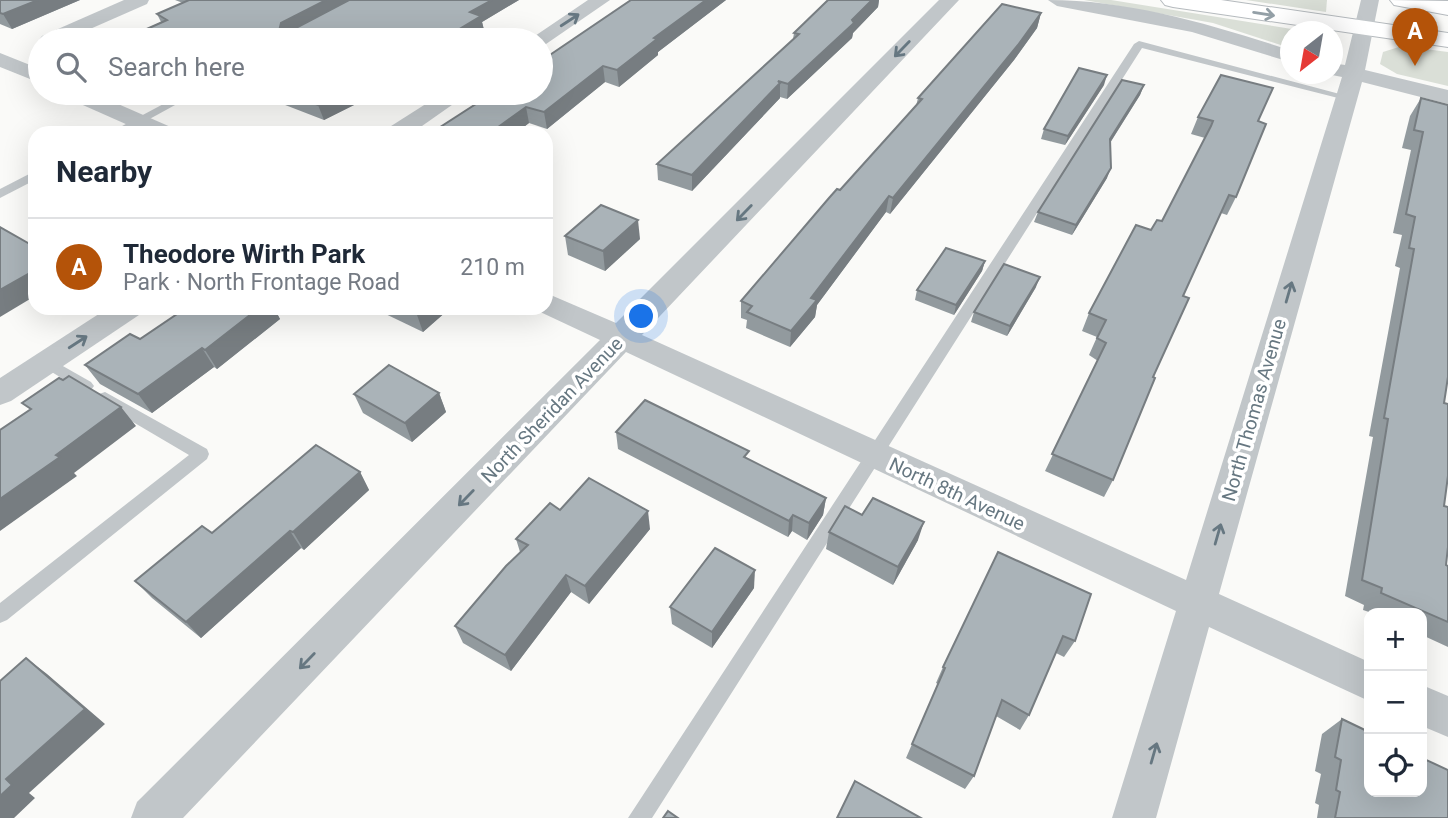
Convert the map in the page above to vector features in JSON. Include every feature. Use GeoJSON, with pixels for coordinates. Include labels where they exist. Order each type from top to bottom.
{"type":"FeatureCollection","features":[{"type":"Feature","properties":{"kind":"main road"},"geometry":{"type":"LineString","coordinates":[[1173,0],[1448,40]]}},
{"type":"Feature","properties":{"kind":"main road"},"geometry":{"type":"LineString","coordinates":[[1402,0],[1448,8]]}},
{"type":"Feature","properties":{"kind":"street"},"geometry":{"type":"LineString","coordinates":[[76,28],[140,0]]}},
{"type":"Feature","properties":{"kind":"street"},"geometry":{"type":"LineString","coordinates":[[553,31],[601,0]]}},
{"type":"Feature","properties":{"kind":"street","name":"North Sheridan Avenue"},"geometry":{"type":"LineString","coordinates":[[153,818],[950,0]]}},
{"type":"Feature","properties":{"kind":"street"},"geometry":{"type":"LineString","coordinates":[[1057,0],[1196,27],[1280,53]]}},
{"type":"Feature","properties":{"kind":"street","name":"North Thomas Avenue"},"geometry":{"type":"LineString","coordinates":[[1134,818],[1197,605],[1344,80],[1370,0]]}},
{"type":"Feature","properties":{"kind":"street"},"geometry":{"type":"LineString","coordinates":[[1,61],[28,49]]}},
{"type":"Feature","properties":{"kind":"street"},"geometry":{"type":"LineString","coordinates":[[1,61],[28,72]]}},
{"type":"Feature","properties":{"kind":"street"},"geometry":{"type":"LineString","coordinates":[[1344,80],[1448,97]]}},
{"type":"Feature","properties":{"kind":"street"},"geometry":{"type":"LineString","coordinates":[[102,105],[149,126]]}},
{"type":"Feature","properties":{"kind":"street"},"geometry":{"type":"LineString","coordinates":[[408,126],[440,105]]}},
{"type":"Feature","properties":{"kind":"street","name":"North 8th Avenue"},"geometry":{"type":"LineString","coordinates":[[553,306],[1364,680]]}},
{"type":"Feature","properties":{"kind":"street"},"geometry":{"type":"LineString","coordinates":[[0,393],[118,315]]}},
{"type":"Feature","properties":{"kind":"street"},"geometry":{"type":"LineString","coordinates":[[1427,707],[1448,717]]}},
{"type":"Feature","properties":{"kind":"lane"},"geometry":{"type":"LineString","coordinates":[[639,818],[1139,44],[1344,80]]}},
{"type":"Feature","properties":{"kind":"lane"},"geometry":{"type":"LineString","coordinates":[[128,126],[169,105]]}},
{"type":"Feature","properties":{"kind":"lane"},"geometry":{"type":"LineString","coordinates":[[0,194],[28,179]]}},
{"type":"Feature","properties":{"kind":"lane"},"geometry":{"type":"LineString","coordinates":[[0,614],[201,454],[47,362]]}},
{"type":"Feature","properties":{"kind":"shaded area"},"geometry":{"type":"Polygon","coordinates":[[[1084,0],[1111,0],[1280,27],[1280,45],[1213,23],[1084,0]]]}},
{"type":"Feature","properties":{"kind":"shaded area"},"geometry":{"type":"Polygon","coordinates":[[[1246,0],[1327,0],[1326,12],[1246,0]]]}},
{"type":"Feature","properties":{"kind":"shaded area"},"geometry":{"type":"Polygon","coordinates":[[[1402,46],[1448,52],[1448,86],[1397,74],[1380,64],[1383,52],[1402,46]]]}},
{"type":"Feature","properties":{"kind":"building"},"geometry":{"type":"Polygon","coordinates":[[[0,0],[38,0],[3,14],[0,13],[0,0]]]}},
{"type":"Feature","properties":{"kind":"building"},"geometry":{"type":"Polygon","coordinates":[[[189,0],[326,0],[281,23],[280,27],[296,28],[149,28],[167,20],[157,14],[189,0]]]}},
{"type":"Feature","properties":{"kind":"building"},"geometry":{"type":"Polygon","coordinates":[[[349,0],[492,0],[470,12],[481,16],[461,28],[296,28],[349,0]]]}},
{"type":"Feature","properties":{"kind":"building"},"geometry":{"type":"Polygon","coordinates":[[[631,0],[706,0],[654,38],[657,39],[617,70],[603,66],[553,105],[553,53],[631,0]]]}},
{"type":"Feature","properties":{"kind":"building"},"geometry":{"type":"Polygon","coordinates":[[[828,0],[872,0],[852,20],[854,23],[788,84],[778,81],[780,83],[692,175],[657,164],[799,34],[794,33],[828,0]]]}},
{"type":"Feature","properties":{"kind":"building"},"geometry":{"type":"Polygon","coordinates":[[[1002,4],[1041,13],[893,198],[889,196],[811,298],[817,300],[791,331],[747,312],[752,306],[741,301],[837,189],[840,190],[922,99],[918,98],[1002,4]]]}},
{"type":"Feature","properties":{"kind":"building"},"geometry":{"type":"Polygon","coordinates":[[[1079,68],[1107,75],[1068,136],[1044,129],[1079,68]]]}},
{"type":"Feature","properties":{"kind":"building"},"geometry":{"type":"Polygon","coordinates":[[[1221,75],[1273,88],[1258,121],[1266,124],[1236,197],[1229,195],[1183,296],[1189,298],[1153,377],[1155,378],[1113,480],[1052,454],[1106,343],[1097,338],[1106,320],[1089,313],[1136,225],[1151,230],[1157,220],[1162,221],[1211,126],[1213,121],[1198,117],[1221,75]]]}},
{"type":"Feature","properties":{"kind":"building"},"geometry":{"type":"Polygon","coordinates":[[[1122,80],[1144,85],[1110,139],[1111,168],[1076,225],[1038,212],[1122,80]]]}},
{"type":"Feature","properties":{"kind":"building"},"geometry":{"type":"Polygon","coordinates":[[[1421,98],[1448,105],[1448,377],[1444,403],[1448,404],[1448,476],[1444,506],[1448,507],[1448,622],[1427,613],[1427,608],[1416,608],[1381,593],[1382,588],[1362,580],[1388,419],[1384,418],[1414,249],[1409,248],[1415,217],[1406,214],[1423,132],[1414,130],[1421,98]]]}},
{"type":"Feature","properties":{"kind":"building"},"geometry":{"type":"Polygon","coordinates":[[[474,105],[553,105],[544,112],[526,107],[500,126],[442,126],[474,105]]]}},
{"type":"Feature","properties":{"kind":"building"},"geometry":{"type":"Polygon","coordinates":[[[601,205],[638,220],[603,251],[565,236],[601,205]]]}},
{"type":"Feature","properties":{"kind":"building"},"geometry":{"type":"Polygon","coordinates":[[[0,227],[28,243],[28,274],[0,290],[0,227]]]}},
{"type":"Feature","properties":{"kind":"building"},"geometry":{"type":"Polygon","coordinates":[[[946,248],[985,261],[956,305],[917,290],[946,248]]]}},
{"type":"Feature","properties":{"kind":"building"},"geometry":{"type":"Polygon","coordinates":[[[1004,264],[1040,277],[1010,326],[974,312],[1004,264]]]}},
{"type":"Feature","properties":{"kind":"building"},"geometry":{"type":"Polygon","coordinates":[[[176,315],[250,315],[205,350],[202,348],[138,394],[85,365],[130,334],[140,339],[176,315]]]}},
{"type":"Feature","properties":{"kind":"building"},"geometry":{"type":"Polygon","coordinates":[[[389,365],[439,393],[405,423],[354,394],[389,365]]]}},
{"type":"Feature","properties":{"kind":"building"},"geometry":{"type":"Polygon","coordinates":[[[69,376],[121,407],[56,455],[60,457],[0,499],[0,430],[31,409],[22,403],[59,378],[63,380],[69,376]]]}},
{"type":"Feature","properties":{"kind":"building"},"geometry":{"type":"Polygon","coordinates":[[[645,400],[749,451],[744,457],[826,498],[809,523],[793,515],[789,521],[616,432],[645,400]]]}},
{"type":"Feature","properties":{"kind":"building"},"geometry":{"type":"Polygon","coordinates":[[[316,445],[360,472],[186,622],[135,581],[202,526],[212,533],[316,445]]]}},
{"type":"Feature","properties":{"kind":"building"},"geometry":{"type":"Polygon","coordinates":[[[589,478],[648,511],[585,586],[566,575],[505,655],[455,626],[506,566],[528,545],[516,539],[550,503],[560,510],[589,478]]]}},
{"type":"Feature","properties":{"kind":"building"},"geometry":{"type":"Polygon","coordinates":[[[873,498],[924,522],[898,567],[829,532],[845,506],[862,515],[873,498]]]}},
{"type":"Feature","properties":{"kind":"building"},"geometry":{"type":"Polygon","coordinates":[[[715,548],[755,570],[712,632],[670,607],[715,548]]]}},
{"type":"Feature","properties":{"kind":"building"},"geometry":{"type":"Polygon","coordinates":[[[998,552],[1091,594],[1075,641],[1063,636],[1029,715],[1002,700],[974,776],[912,744],[945,668],[943,667],[998,552]]]}},
{"type":"Feature","properties":{"kind":"building"},"geometry":{"type":"Polygon","coordinates":[[[26,658],[85,709],[6,779],[12,785],[0,796],[0,681],[26,658]]]}},
{"type":"Feature","properties":{"kind":"building"},"geometry":{"type":"Polygon","coordinates":[[[1342,719],[1364,730],[1364,797],[1427,797],[1427,760],[1448,770],[1448,818],[1335,818],[1340,792],[1336,790],[1341,760],[1335,757],[1342,719]]]}},
{"type":"Feature","properties":{"kind":"building"},"geometry":{"type":"Polygon","coordinates":[[[855,781],[921,818],[837,818],[855,781]]]}},
{"type":"Feature","properties":{"kind":"building"},"geometry":{"type":"Polygon","coordinates":[[[668,811],[678,818],[663,818],[668,811]]]}},
{"type":"Feature","properties":{"kind":"place","name":"Theodore Wirth Park"},"geometry":{"type":"Point","coordinates":[1415,66]}}]}
